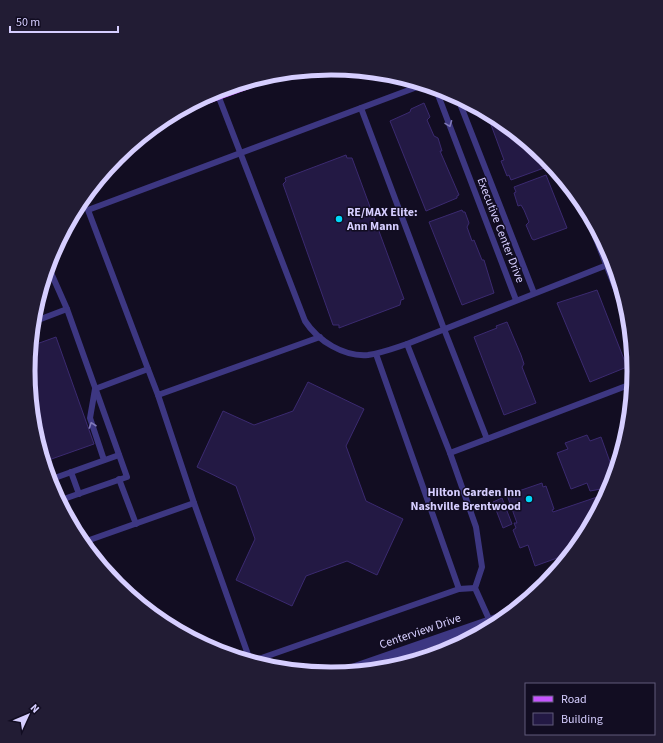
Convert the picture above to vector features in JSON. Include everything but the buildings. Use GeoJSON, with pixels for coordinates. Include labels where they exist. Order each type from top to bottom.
{"type":"FeatureCollection","features":[{"type":"Feature","properties":{"kind":"street","name":"Centerview Drive"},"geometry":{"type":"LineString","coordinates":[[362,666],[481,627]]}},
{"type":"Feature","properties":{"kind":"lane"},"geometry":{"type":"LineString","coordinates":[[247,654],[158,395],[88,210],[242,154],[416,87]]}},
{"type":"Feature","properties":{"kind":"lane","name":"Executive Center Drive"},"geometry":{"type":"LineString","coordinates":[[438,95],[516,300],[534,293],[460,105]]}},
{"type":"Feature","properties":{"kind":"lane"},"geometry":{"type":"LineString","coordinates":[[219,98],[305,321],[330,345],[350,353],[367,355],[376,354],[407,344],[516,300]]}},
{"type":"Feature","properties":{"kind":"lane"},"geometry":{"type":"LineString","coordinates":[[361,108],[487,439]]}},
{"type":"Feature","properties":{"kind":"lane"},"geometry":{"type":"LineString","coordinates":[[606,260],[616,288]]}},
{"type":"Feature","properties":{"kind":"lane"},"geometry":{"type":"LineString","coordinates":[[534,293],[607,265]]}},
{"type":"Feature","properties":{"kind":"lane"},"geometry":{"type":"LineString","coordinates":[[52,274],[67,309],[127,476],[64,499]]}},
{"type":"Feature","properties":{"kind":"lane"},"geometry":{"type":"LineString","coordinates":[[40,319],[67,309]]}},
{"type":"Feature","properties":{"kind":"lane"},"geometry":{"type":"LineString","coordinates":[[158,395],[320,337]]}},
{"type":"Feature","properties":{"kind":"lane"},"geometry":{"type":"LineString","coordinates":[[407,344],[450,453],[476,528],[482,567],[475,588],[490,622]]}},
{"type":"Feature","properties":{"kind":"lane"},"geometry":{"type":"LineString","coordinates":[[376,354],[458,589]]}},
{"type":"Feature","properties":{"kind":"lane"},"geometry":{"type":"LineString","coordinates":[[95,389],[148,369]]}},
{"type":"Feature","properties":{"kind":"lane"},"geometry":{"type":"LineString","coordinates":[[450,453],[627,386]]}},
{"type":"Feature","properties":{"kind":"lane"},"geometry":{"type":"LineString","coordinates":[[95,389],[90,418],[104,460]]}},
{"type":"Feature","properties":{"kind":"lane"},"geometry":{"type":"LineString","coordinates":[[55,478],[119,455]]}},
{"type":"Feature","properties":{"kind":"lane"},"geometry":{"type":"LineString","coordinates":[[71,472],[79,494]]}},
{"type":"Feature","properties":{"kind":"lane"},"geometry":{"type":"LineString","coordinates":[[119,479],[136,524]]}},
{"type":"Feature","properties":{"kind":"lane"},"geometry":{"type":"LineString","coordinates":[[88,541],[194,503]]}},
{"type":"Feature","properties":{"kind":"lane"},"geometry":{"type":"LineString","coordinates":[[259,659],[458,589],[475,588]]}},
{"type":"Feature","properties":{"kind":"place","name":"RE/MAX Elite: Ann Mann"},"geometry":{"type":"Point","coordinates":[339,219]}},
{"type":"Feature","properties":{"kind":"place","name":"Hilton Garden Inn Nashville Brentwood"},"geometry":{"type":"Point","coordinates":[529,499]}}]}
